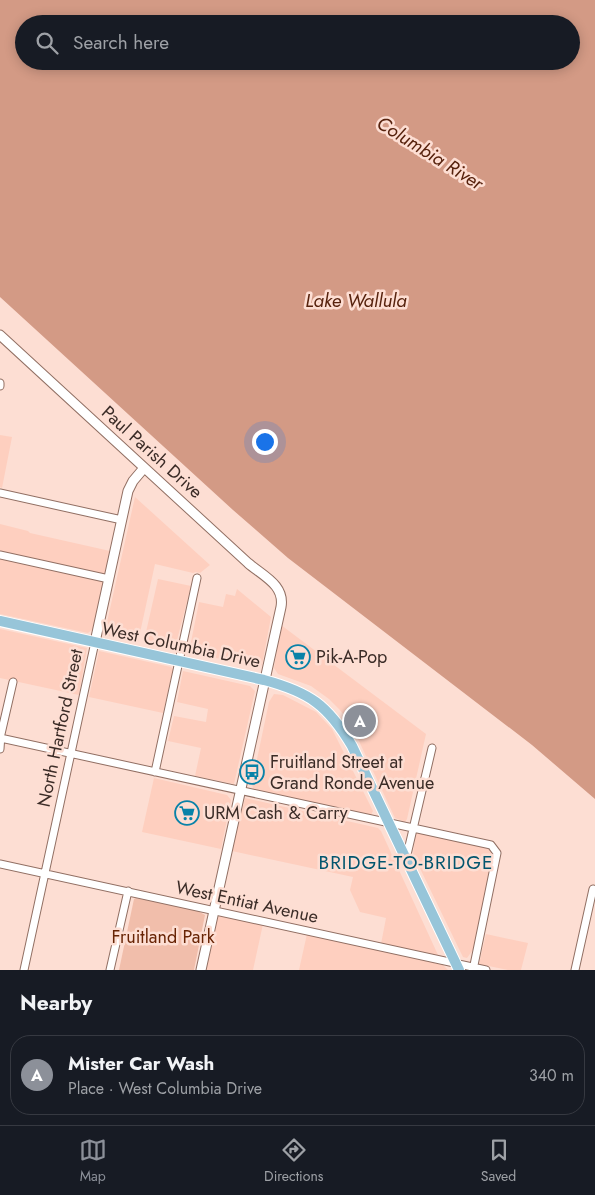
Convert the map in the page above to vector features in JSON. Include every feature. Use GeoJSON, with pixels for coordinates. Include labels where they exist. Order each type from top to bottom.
{"type":"FeatureCollection","features":[{"type":"Feature","properties":{"kind":"main road","name":"West Columbia Drive"},"geometry":{"type":"LineString","coordinates":[[0,621],[264,680],[307,695],[322,706],[333,718],[352,746],[457,966]]}},
{"type":"Feature","properties":{"kind":"street","name":"Paul Parish Drive"},"geometry":{"type":"LineString","coordinates":[[0,335],[144,468],[275,585],[281,593],[282,602],[264,680]]}},
{"type":"Feature","properties":{"kind":"street","name":"North Hartford Street"},"geometry":{"type":"LineString","coordinates":[[24,970],[122,520],[130,488],[144,468]]}},
{"type":"Feature","properties":{"kind":"street"},"geometry":{"type":"LineString","coordinates":[[0,493],[122,520]]}},
{"type":"Feature","properties":{"kind":"street"},"geometry":{"type":"LineString","coordinates":[[0,555],[110,579]]}},
{"type":"Feature","properties":{"kind":"street"},"geometry":{"type":"LineString","coordinates":[[155,772],[197,578]]}},
{"type":"Feature","properties":{"kind":"street"},"geometry":{"type":"LineString","coordinates":[[200,970],[264,680]]}},
{"type":"Feature","properties":{"kind":"street"},"geometry":{"type":"LineString","coordinates":[[0,749],[13,682]]}},
{"type":"Feature","properties":{"kind":"street"},"geometry":{"type":"LineString","coordinates":[[1,738],[491,845],[497,853],[473,969]]}},
{"type":"Feature","properties":{"kind":"street"},"geometry":{"type":"LineString","coordinates":[[406,859],[432,748]]}},
{"type":"Feature","properties":{"kind":"street","name":"West Entiat Avenue"},"geometry":{"type":"LineString","coordinates":[[0,864],[214,910],[457,966],[486,970]]}},
{"type":"Feature","properties":{"kind":"street"},"geometry":{"type":"LineString","coordinates":[[576,970],[593,888]]}},
{"type":"Feature","properties":{"kind":"street"},"geometry":{"type":"LineString","coordinates":[[110,970],[128,891]]}},
{"type":"Feature","properties":{"kind":"shaded area"},"geometry":{"type":"Polygon","coordinates":[[[0,435],[12,437],[2,488],[0,487],[0,435]]]}},
{"type":"Feature","properties":{"kind":"shaded area"},"geometry":{"type":"Polygon","coordinates":[[[135,497],[210,565],[200,573],[193,573],[155,564],[138,642],[108,636],[105,631],[135,497]]]}},
{"type":"Feature","properties":{"kind":"shaded area"},"geometry":{"type":"Polygon","coordinates":[[[0,524],[30,533],[110,551],[93,629],[88,633],[0,614],[0,524]]]}},
{"type":"Feature","properties":{"kind":"shaded area"},"geometry":{"type":"Polygon","coordinates":[[[158,579],[191,586],[175,648],[144,641],[158,579]]]}},
{"type":"Feature","properties":{"kind":"shaded area"},"geometry":{"type":"Polygon","coordinates":[[[237,589],[271,617],[262,665],[256,667],[189,652],[199,602],[223,607],[226,594],[235,596],[237,589]]]}},
{"type":"Feature","properties":{"kind":"shaded area"},"geometry":{"type":"Polygon","coordinates":[[[281,625],[426,734],[405,822],[395,818],[350,722],[339,709],[311,686],[278,674],[274,668],[281,625]]]}},
{"type":"Feature","properties":{"kind":"shaded area"},"geometry":{"type":"Polygon","coordinates":[[[0,629],[87,648],[79,695],[0,678],[0,629]]]}},
{"type":"Feature","properties":{"kind":"shaded area"},"geometry":{"type":"Polygon","coordinates":[[[99,651],[171,667],[173,669],[163,713],[89,697],[99,651]]]}},
{"type":"Feature","properties":{"kind":"shaded area"},"geometry":{"type":"Polygon","coordinates":[[[183,671],[250,686],[255,691],[234,784],[195,776],[201,748],[168,741],[174,716],[206,722],[208,709],[177,702],[183,671]]]}},
{"type":"Feature","properties":{"kind":"shaded area"},"geometry":{"type":"Polygon","coordinates":[[[274,694],[283,695],[316,712],[332,729],[373,811],[371,815],[253,789],[252,783],[269,702],[274,694]]]}},
{"type":"Feature","properties":{"kind":"shaded area"},"geometry":{"type":"Polygon","coordinates":[[[154,778],[227,795],[231,800],[221,849],[142,832],[154,778]]]}},
{"type":"Feature","properties":{"kind":"shaded area"},"geometry":{"type":"Polygon","coordinates":[[[245,798],[378,828],[438,955],[381,944],[386,918],[360,912],[350,890],[353,877],[232,851],[245,798]]]}},
{"type":"Feature","properties":{"kind":"shaded area"},"geometry":{"type":"Polygon","coordinates":[[[416,831],[497,848],[475,947],[467,958],[463,957],[413,854],[416,831]]]}},
{"type":"Feature","properties":{"kind":"shaded area"},"geometry":{"type":"Polygon","coordinates":[[[221,915],[263,924],[253,970],[206,970],[218,917],[221,915]]]}},
{"type":"Feature","properties":{"kind":"shaded area"},"geometry":{"type":"Polygon","coordinates":[[[307,934],[443,965],[448,970],[299,970],[307,934]]]}},
{"type":"Feature","properties":{"kind":"shaded area"},"geometry":{"type":"Polygon","coordinates":[[[486,934],[528,943],[521,970],[508,970],[479,964],[486,934]]]}},
{"type":"Feature","properties":{"kind":"green space","name":"Fruitland Park"},"geometry":{"type":"Polygon","coordinates":[[[134,899],[196,910],[205,915],[194,970],[119,970],[134,899]]]}},
{"type":"Feature","properties":{"kind":"water","name":"Lake Wallula"},"geometry":{"type":"Polygon","coordinates":[[[0,0],[595,0],[595,799],[532,745],[288,558],[0,297],[0,0]]]}},
{"type":"Feature","properties":{"kind":"place","name":"Pik-A-Pop"},"geometry":{"type":"Point","coordinates":[298,657]}},
{"type":"Feature","properties":{"kind":"place","name":"Mister Car Wash"},"geometry":{"type":"Point","coordinates":[360,721]}},
{"type":"Feature","properties":{"kind":"place","name":"Fruitland Street at Grand Ronde Avenue"},"geometry":{"type":"Point","coordinates":[252,772]}},
{"type":"Feature","properties":{"kind":"place","name":"URM Cash & Carry"},"geometry":{"type":"Point","coordinates":[187,813]}},
{"type":"Feature","properties":{"kind":"district","name":"BRIDGE-TO-BRIDGE"},"geometry":{"type":"Point","coordinates":[406,862]}},
{"type":"Feature","properties":{"kind":"water label","name":"Columbia River"},"geometry":{"type":"Point","coordinates":[430,153]}}]}
